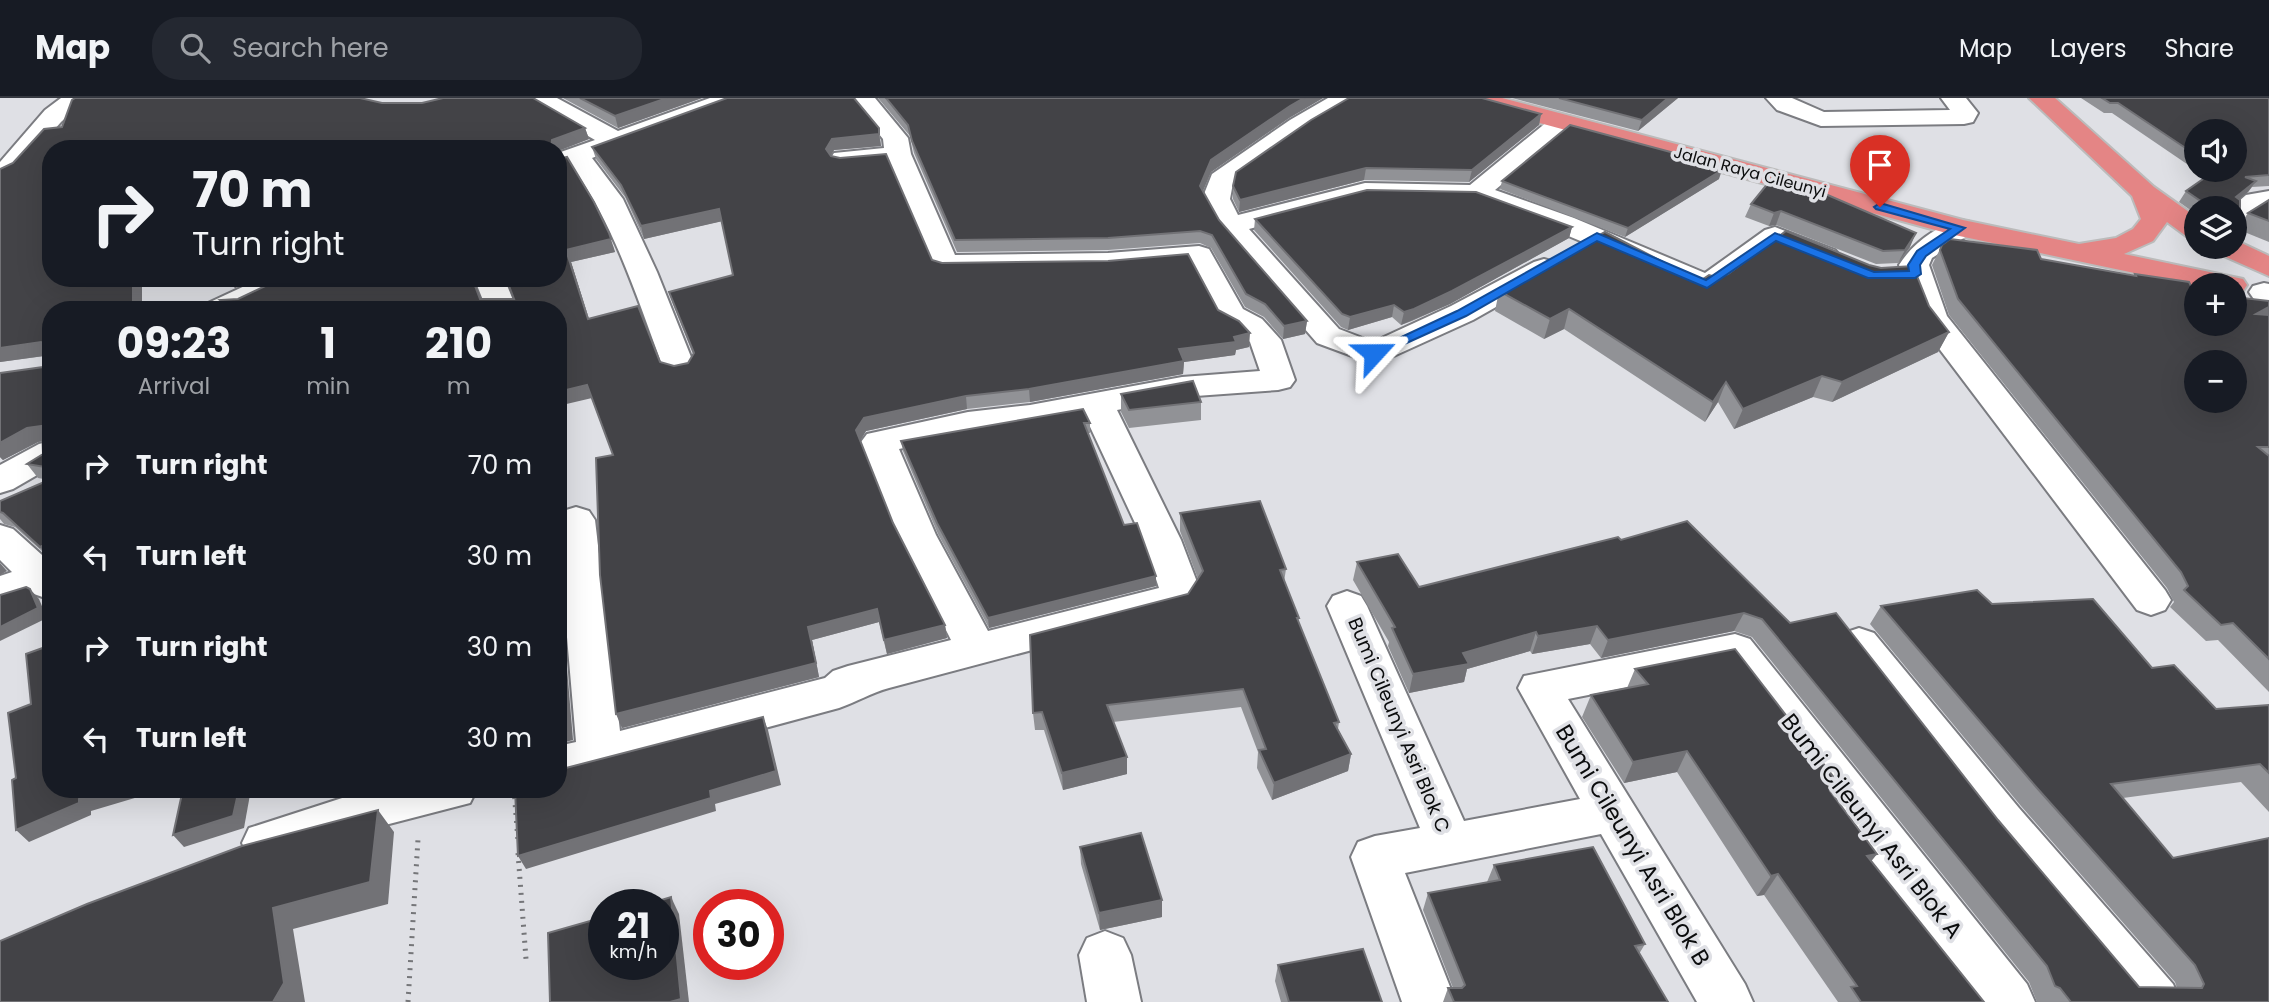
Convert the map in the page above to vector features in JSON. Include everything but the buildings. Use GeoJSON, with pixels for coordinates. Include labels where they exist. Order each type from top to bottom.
{"type":"FeatureCollection","features":[{"type":"Feature","properties":{"kind":"highway","name":"Jalan Raya Cileunyi"},"geometry":{"type":"LineString","coordinates":[[1474,98],[1960,228],[2184,276]]}},
{"type":"Feature","properties":{"kind":"highway"},"geometry":{"type":"LineString","coordinates":[[2041,98],[2144,193],[2184,221]]}},
{"type":"Feature","properties":{"kind":"highway"},"geometry":{"type":"LineString","coordinates":[[2061,250],[2105,250],[2138,239],[2151,229],[2155,219],[2144,193]]}},
{"type":"Feature","properties":{"kind":"highway"},"geometry":{"type":"LineString","coordinates":[[2239,259],[2268,288]]}},
{"type":"Feature","properties":{"kind":"highway","name":"Jalan Raya Cileunyi"},"geometry":{"type":"LineString","coordinates":[[2247,287],[2268,288]]}},
{"type":"Feature","properties":{"kind":"street"},"geometry":{"type":"LineString","coordinates":[[0,175],[14,166],[44,122],[63,106],[79,98]]}},
{"type":"Feature","properties":{"kind":"street"},"geometry":{"type":"LineString","coordinates":[[539,98],[613,139]]}},
{"type":"Feature","properties":{"kind":"street"},"geometry":{"type":"LineString","coordinates":[[679,367],[642,272],[609,199],[567,158],[613,139],[732,98]]}},
{"type":"Feature","properties":{"kind":"street"},"geometry":{"type":"LineString","coordinates":[[862,98],[895,138],[898,154],[944,264],[1108,262],[1199,255],[1231,315],[1250,322],[1272,350],[1278,380],[1182,387],[1030,416],[968,423],[879,442],[917,535],[976,648]]}},
{"type":"Feature","properties":{"kind":"street"},"geometry":{"type":"LineString","coordinates":[[1345,98],[1299,125],[1221,180],[1216,199],[1230,225],[1328,336],[1374,353],[1462,313],[1597,237]]}},
{"type":"Feature","properties":{"kind":"street"},"geometry":{"type":"LineString","coordinates":[[1779,98],[1786,106],[1821,119],[1964,117],[1964,108],[1953,98]]}},
{"type":"Feature","properties":{"kind":"street"},"geometry":{"type":"LineString","coordinates":[[1882,98],[1903,118]]}},
{"type":"Feature","properties":{"kind":"street"},"geometry":{"type":"LineString","coordinates":[[1476,193],[1562,121]]}},
{"type":"Feature","properties":{"kind":"street"},"geometry":{"type":"LineString","coordinates":[[843,159],[898,154]]}},
{"type":"Feature","properties":{"kind":"street"},"geometry":{"type":"LineString","coordinates":[[1230,225],[1365,191],[1476,193],[1597,237],[1707,285],[1775,236],[1848,266]]}},
{"type":"Feature","properties":{"kind":"street"},"geometry":{"type":"LineString","coordinates":[[2247,209],[2256,201],[2269,199]]}},
{"type":"Feature","properties":{"kind":"street"},"geometry":{"type":"LineString","coordinates":[[1960,228],[1921,253],[1905,274],[1932,318],[2151,600]]}},
{"type":"Feature","properties":{"kind":"street"},"geometry":{"type":"LineString","coordinates":[[238,301],[267,287]]}},
{"type":"Feature","properties":{"kind":"street"},"geometry":{"type":"LineString","coordinates":[[576,520],[579,760],[838,691],[848,683],[976,648],[1173,600],[1180,590],[1162,540],[1096,402]]}},
{"type":"Feature","properties":{"kind":"street"},"geometry":{"type":"LineString","coordinates":[[0,481],[42,457]]}},
{"type":"Feature","properties":{"kind":"street"},"geometry":{"type":"LineString","coordinates":[[0,538],[42,578]]}},
{"type":"Feature","properties":{"kind":"street"},"geometry":{"type":"LineString","coordinates":[[0,592],[42,582]]}},
{"type":"Feature","properties":{"kind":"street","name":"Bumi Cileunyi Asri Blok C"},"geometry":{"type":"LineString","coordinates":[[1348,606],[1450,844]]}},
{"type":"Feature","properties":{"kind":"street"},"geometry":{"type":"LineString","coordinates":[[1845,626],[2002,822],[2154,1002]]}},
{"type":"Feature","properties":{"kind":"street","name":"Bumi Cileunyi Asri Blok A"},"geometry":{"type":"LineString","coordinates":[[1539,688],[1735,650],[2008,1002]]}},
{"type":"Feature","properties":{"kind":"street","name":"Bumi Cileunyi Asri Blok B"},"geometry":{"type":"LineString","coordinates":[[1539,688],[1726,1002]]}},
{"type":"Feature","properties":{"kind":"street"},"geometry":{"type":"LineString","coordinates":[[225,856],[364,800],[385,798]]}},
{"type":"Feature","properties":{"kind":"street","name":"Bumi Cileunyi Asri Blok C"},"geometry":{"type":"LineString","coordinates":[[1429,1002],[1374,857],[1615,812]]}},
{"type":"Feature","properties":{"kind":"path"},"geometry":{"type":"LineString","coordinates":[[408,1002],[436,798]]}},
{"type":"Feature","properties":{"kind":"path"},"geometry":{"type":"LineString","coordinates":[[515,798],[526,959]]}},
{"type":"Feature","properties":{"kind":"route"},"geometry":{"type":"LineString","coordinates":[[1374,353],[1462,313],[1597,237],[1707,285],[1775,236],[1872,276],[1915,274],[1914,265],[1921,253],[1960,228],[1880,207]]}}]}
